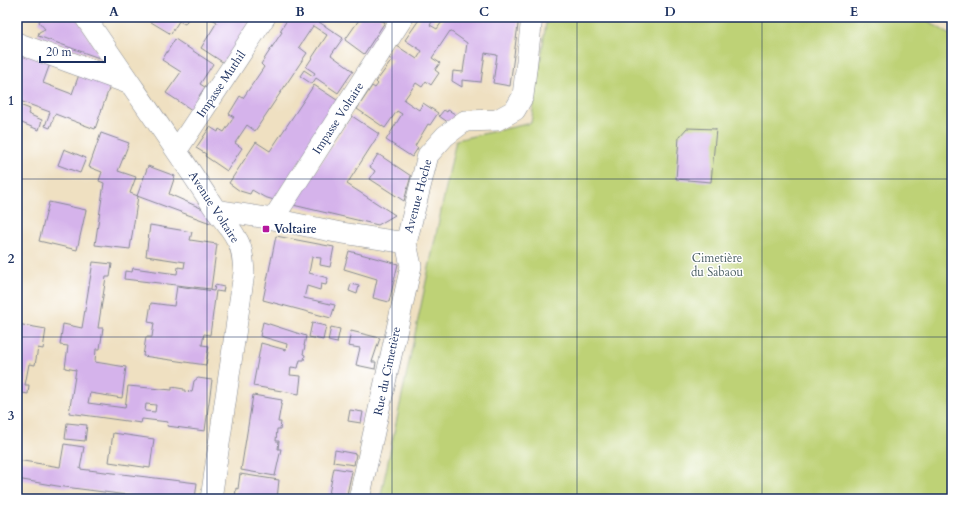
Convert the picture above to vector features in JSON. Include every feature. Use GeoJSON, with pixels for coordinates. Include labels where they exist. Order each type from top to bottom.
{"type":"FeatureCollection","features":[{"type":"Feature","properties":{"kind":"street","name":"Avenue Voltaire"},"geometry":{"type":"LineString","coordinates":[[85,17],[177,150],[216,210],[237,238],[243,254],[244,273],[211,499]]}},
{"type":"Feature","properties":{"kind":"street","name":"Impasse Muthil"},"geometry":{"type":"LineString","coordinates":[[177,150],[265,17]]}},
{"type":"Feature","properties":{"kind":"street","name":"Impasse Voltaire"},"geometry":{"type":"LineString","coordinates":[[273,219],[403,17]]}},
{"type":"Feature","properties":{"kind":"street","name":"Avenue Hoche"},"geometry":{"type":"LineString","coordinates":[[216,210],[406,243],[428,155],[445,136],[465,121],[496,120],[515,110],[523,96],[532,17]]}},
{"type":"Feature","properties":{"kind":"street"},"geometry":{"type":"LineString","coordinates":[[17,44],[130,84]]}},
{"type":"Feature","properties":{"kind":"street","name":"Rue du Cimetière"},"geometry":{"type":"LineString","coordinates":[[359,499],[411,266],[406,243]]}},
{"type":"Feature","properties":{"kind":"green space","name":"Cimetière du Sabaou"},"geometry":{"type":"Polygon","coordinates":[[[547,17],[922,17],[952,36],[952,499],[380,499],[456,140],[531,123],[547,17]]]}},
{"type":"Feature","properties":{"kind":"building"},"geometry":{"type":"Polygon","coordinates":[[[41,17],[76,17],[102,59],[38,36],[39,32],[45,29],[39,22],[41,17]]]}},
{"type":"Feature","properties":{"kind":"building"},"geometry":{"type":"Polygon","coordinates":[[[132,17],[144,17],[140,22],[132,17]]]}},
{"type":"Feature","properties":{"kind":"building"},"geometry":{"type":"Polygon","coordinates":[[[147,17],[189,17],[185,24],[179,21],[171,34],[146,19],[147,17]]]}},
{"type":"Feature","properties":{"kind":"building"},"geometry":{"type":"Polygon","coordinates":[[[209,17],[216,17],[218,19],[219,17],[253,17],[224,63],[201,48],[217,22],[209,17]]]}},
{"type":"Feature","properties":{"kind":"building"},"geometry":{"type":"Polygon","coordinates":[[[289,17],[322,17],[319,22],[343,38],[331,55],[353,71],[338,93],[316,78],[312,84],[300,76],[304,70],[313,76],[315,73],[306,67],[327,35],[313,26],[299,47],[307,53],[255,131],[247,125],[235,143],[242,148],[227,171],[196,148],[210,127],[218,132],[219,129],[224,132],[234,117],[229,114],[240,96],[243,98],[264,67],[261,64],[282,32],[280,31],[289,17]]]}},
{"type":"Feature","properties":{"kind":"building"},"geometry":{"type":"Polygon","coordinates":[[[361,17],[382,17],[380,20],[385,22],[364,54],[345,40],[361,17]]]}},
{"type":"Feature","properties":{"kind":"building"},"geometry":{"type":"Polygon","coordinates":[[[421,17],[431,17],[434,19],[430,25],[437,29],[445,17],[519,17],[510,86],[493,83],[497,55],[485,53],[481,82],[462,80],[462,87],[452,81],[453,71],[463,72],[467,43],[450,31],[432,58],[440,63],[435,70],[439,73],[431,85],[426,81],[422,87],[416,83],[404,100],[419,110],[423,103],[438,113],[430,125],[428,124],[415,146],[418,148],[412,157],[386,140],[402,114],[397,111],[385,128],[357,109],[372,86],[375,88],[378,84],[376,82],[392,60],[386,56],[394,44],[417,59],[422,51],[405,40],[421,17]]]}},
{"type":"Feature","properties":{"kind":"building"},"geometry":{"type":"Polygon","coordinates":[[[175,39],[213,64],[200,84],[205,87],[199,96],[206,101],[198,114],[166,93],[181,72],[162,60],[175,39]]]}},
{"type":"Feature","properties":{"kind":"building"},"geometry":{"type":"Polygon","coordinates":[[[23,51],[51,61],[43,83],[72,94],[80,72],[111,83],[95,129],[55,114],[50,128],[45,126],[50,112],[17,100],[17,69],[23,51]]]}},
{"type":"Feature","properties":{"kind":"building"},"geometry":{"type":"Polygon","coordinates":[[[314,85],[340,102],[274,200],[264,197],[252,190],[250,194],[240,191],[229,183],[256,142],[270,151],[314,85]]]}},
{"type":"Feature","properties":{"kind":"building"},"geometry":{"type":"Polygon","coordinates":[[[17,104],[30,109],[28,114],[42,120],[39,130],[17,121],[17,104]]]}},
{"type":"Feature","properties":{"kind":"building"},"geometry":{"type":"Polygon","coordinates":[[[444,110],[447,112],[448,110],[455,114],[449,123],[439,116],[444,110]]]}},
{"type":"Feature","properties":{"kind":"building"},"geometry":{"type":"Polygon","coordinates":[[[352,116],[379,134],[347,184],[395,215],[378,225],[293,205],[352,116]]]}},
{"type":"Feature","properties":{"kind":"building"},"geometry":{"type":"Polygon","coordinates":[[[687,128],[716,129],[711,182],[676,179],[679,137],[687,128]]]}},
{"type":"Feature","properties":{"kind":"building"},"geometry":{"type":"Polygon","coordinates":[[[101,133],[129,143],[118,171],[136,177],[130,193],[138,196],[130,249],[95,245],[104,183],[99,181],[102,172],[89,167],[101,133]]]}},
{"type":"Feature","properties":{"kind":"building"},"geometry":{"type":"Polygon","coordinates":[[[64,149],[86,158],[80,173],[58,165],[64,149]]]}},
{"type":"Feature","properties":{"kind":"building"},"geometry":{"type":"Polygon","coordinates":[[[378,154],[411,176],[404,201],[370,179],[375,171],[370,167],[378,154]]]}},
{"type":"Feature","properties":{"kind":"building"},"geometry":{"type":"Polygon","coordinates":[[[148,166],[175,176],[169,194],[203,209],[213,224],[137,196],[148,166]]]}},
{"type":"Feature","properties":{"kind":"building"},"geometry":{"type":"Polygon","coordinates":[[[49,202],[86,210],[77,250],[39,241],[49,202]]]}},
{"type":"Feature","properties":{"kind":"building"},"geometry":{"type":"Polygon","coordinates":[[[150,225],[192,232],[190,240],[217,244],[211,289],[124,279],[125,271],[132,272],[133,268],[177,274],[178,267],[184,268],[185,262],[146,256],[150,225]]]}},
{"type":"Feature","properties":{"kind":"building"},"geometry":{"type":"Polygon","coordinates":[[[276,236],[334,247],[330,267],[320,265],[321,258],[312,257],[309,273],[328,278],[326,285],[321,284],[320,290],[307,286],[304,298],[335,305],[331,318],[263,300],[276,236]]]}},
{"type":"Feature","properties":{"kind":"building"},"geometry":{"type":"Polygon","coordinates":[[[349,251],[398,264],[389,302],[373,298],[377,279],[344,269],[349,251]]]}},
{"type":"Feature","properties":{"kind":"building"},"geometry":{"type":"Polygon","coordinates":[[[93,262],[112,264],[110,277],[106,277],[98,328],[103,328],[100,349],[96,349],[95,362],[126,367],[122,398],[90,393],[88,403],[125,408],[128,386],[172,390],[172,387],[192,392],[194,381],[198,378],[212,380],[205,431],[167,426],[168,422],[142,419],[141,423],[69,413],[76,370],[65,368],[68,346],[60,345],[63,324],[82,328],[93,262]],[[146,404],[145,411],[155,412],[156,405],[146,404]]]}},
{"type":"Feature","properties":{"kind":"building"},"geometry":{"type":"Polygon","coordinates":[[[351,284],[359,286],[357,294],[349,291],[351,284]]]}},
{"type":"Feature","properties":{"kind":"building"},"geometry":{"type":"Polygon","coordinates":[[[215,285],[224,287],[223,292],[216,291],[210,335],[204,334],[202,345],[209,346],[206,365],[143,356],[146,337],[152,337],[154,323],[148,322],[151,303],[174,306],[177,286],[214,291],[215,285]]]}},
{"type":"Feature","properties":{"kind":"building"},"geometry":{"type":"Polygon","coordinates":[[[263,322],[306,336],[303,354],[305,355],[304,360],[300,360],[298,368],[291,367],[290,375],[301,376],[299,394],[253,386],[261,343],[286,350],[287,344],[260,336],[263,322]]]}},
{"type":"Feature","properties":{"kind":"building"},"geometry":{"type":"Polygon","coordinates":[[[312,323],[326,326],[323,340],[309,337],[312,323]]]}},
{"type":"Feature","properties":{"kind":"building"},"geometry":{"type":"Polygon","coordinates":[[[17,324],[46,329],[43,349],[38,348],[35,365],[29,364],[25,385],[29,385],[28,394],[17,392],[17,324]]]}},
{"type":"Feature","properties":{"kind":"building"},"geometry":{"type":"Polygon","coordinates":[[[331,327],[340,329],[337,343],[328,341],[331,327]]]}},
{"type":"Feature","properties":{"kind":"building"},"geometry":{"type":"Polygon","coordinates":[[[351,331],[380,338],[372,362],[376,362],[375,369],[356,365],[360,348],[348,346],[351,331]]]}},
{"type":"Feature","properties":{"kind":"building"},"geometry":{"type":"Polygon","coordinates":[[[253,395],[282,400],[278,422],[281,422],[280,429],[277,429],[276,441],[279,441],[278,449],[281,449],[275,476],[241,470],[253,395]]]}},
{"type":"Feature","properties":{"kind":"building"},"geometry":{"type":"Polygon","coordinates":[[[350,410],[363,412],[361,423],[348,421],[350,410]]]}},
{"type":"Feature","properties":{"kind":"building"},"geometry":{"type":"Polygon","coordinates":[[[67,423],[87,425],[85,441],[65,439],[67,423]]]}},
{"type":"Feature","properties":{"kind":"building"},"geometry":{"type":"Polygon","coordinates":[[[113,433],[154,439],[150,468],[109,462],[113,433]]]}},
{"type":"Feature","properties":{"kind":"building"},"geometry":{"type":"Polygon","coordinates":[[[64,444],[84,447],[80,469],[197,483],[195,499],[158,499],[57,486],[17,479],[17,460],[60,467],[64,444]]]}},
{"type":"Feature","properties":{"kind":"building"},"geometry":{"type":"Polygon","coordinates":[[[335,450],[356,454],[354,465],[333,462],[335,450]]]}},
{"type":"Feature","properties":{"kind":"building"},"geometry":{"type":"Polygon","coordinates":[[[334,468],[352,471],[346,499],[328,499],[334,468]]]}},
{"type":"Feature","properties":{"kind":"building"},"geometry":{"type":"Polygon","coordinates":[[[240,474],[279,480],[277,499],[235,499],[240,474]]]}},
{"type":"Feature","properties":{"kind":"place","name":"Voltaire"},"geometry":{"type":"Point","coordinates":[266,229]}}]}
